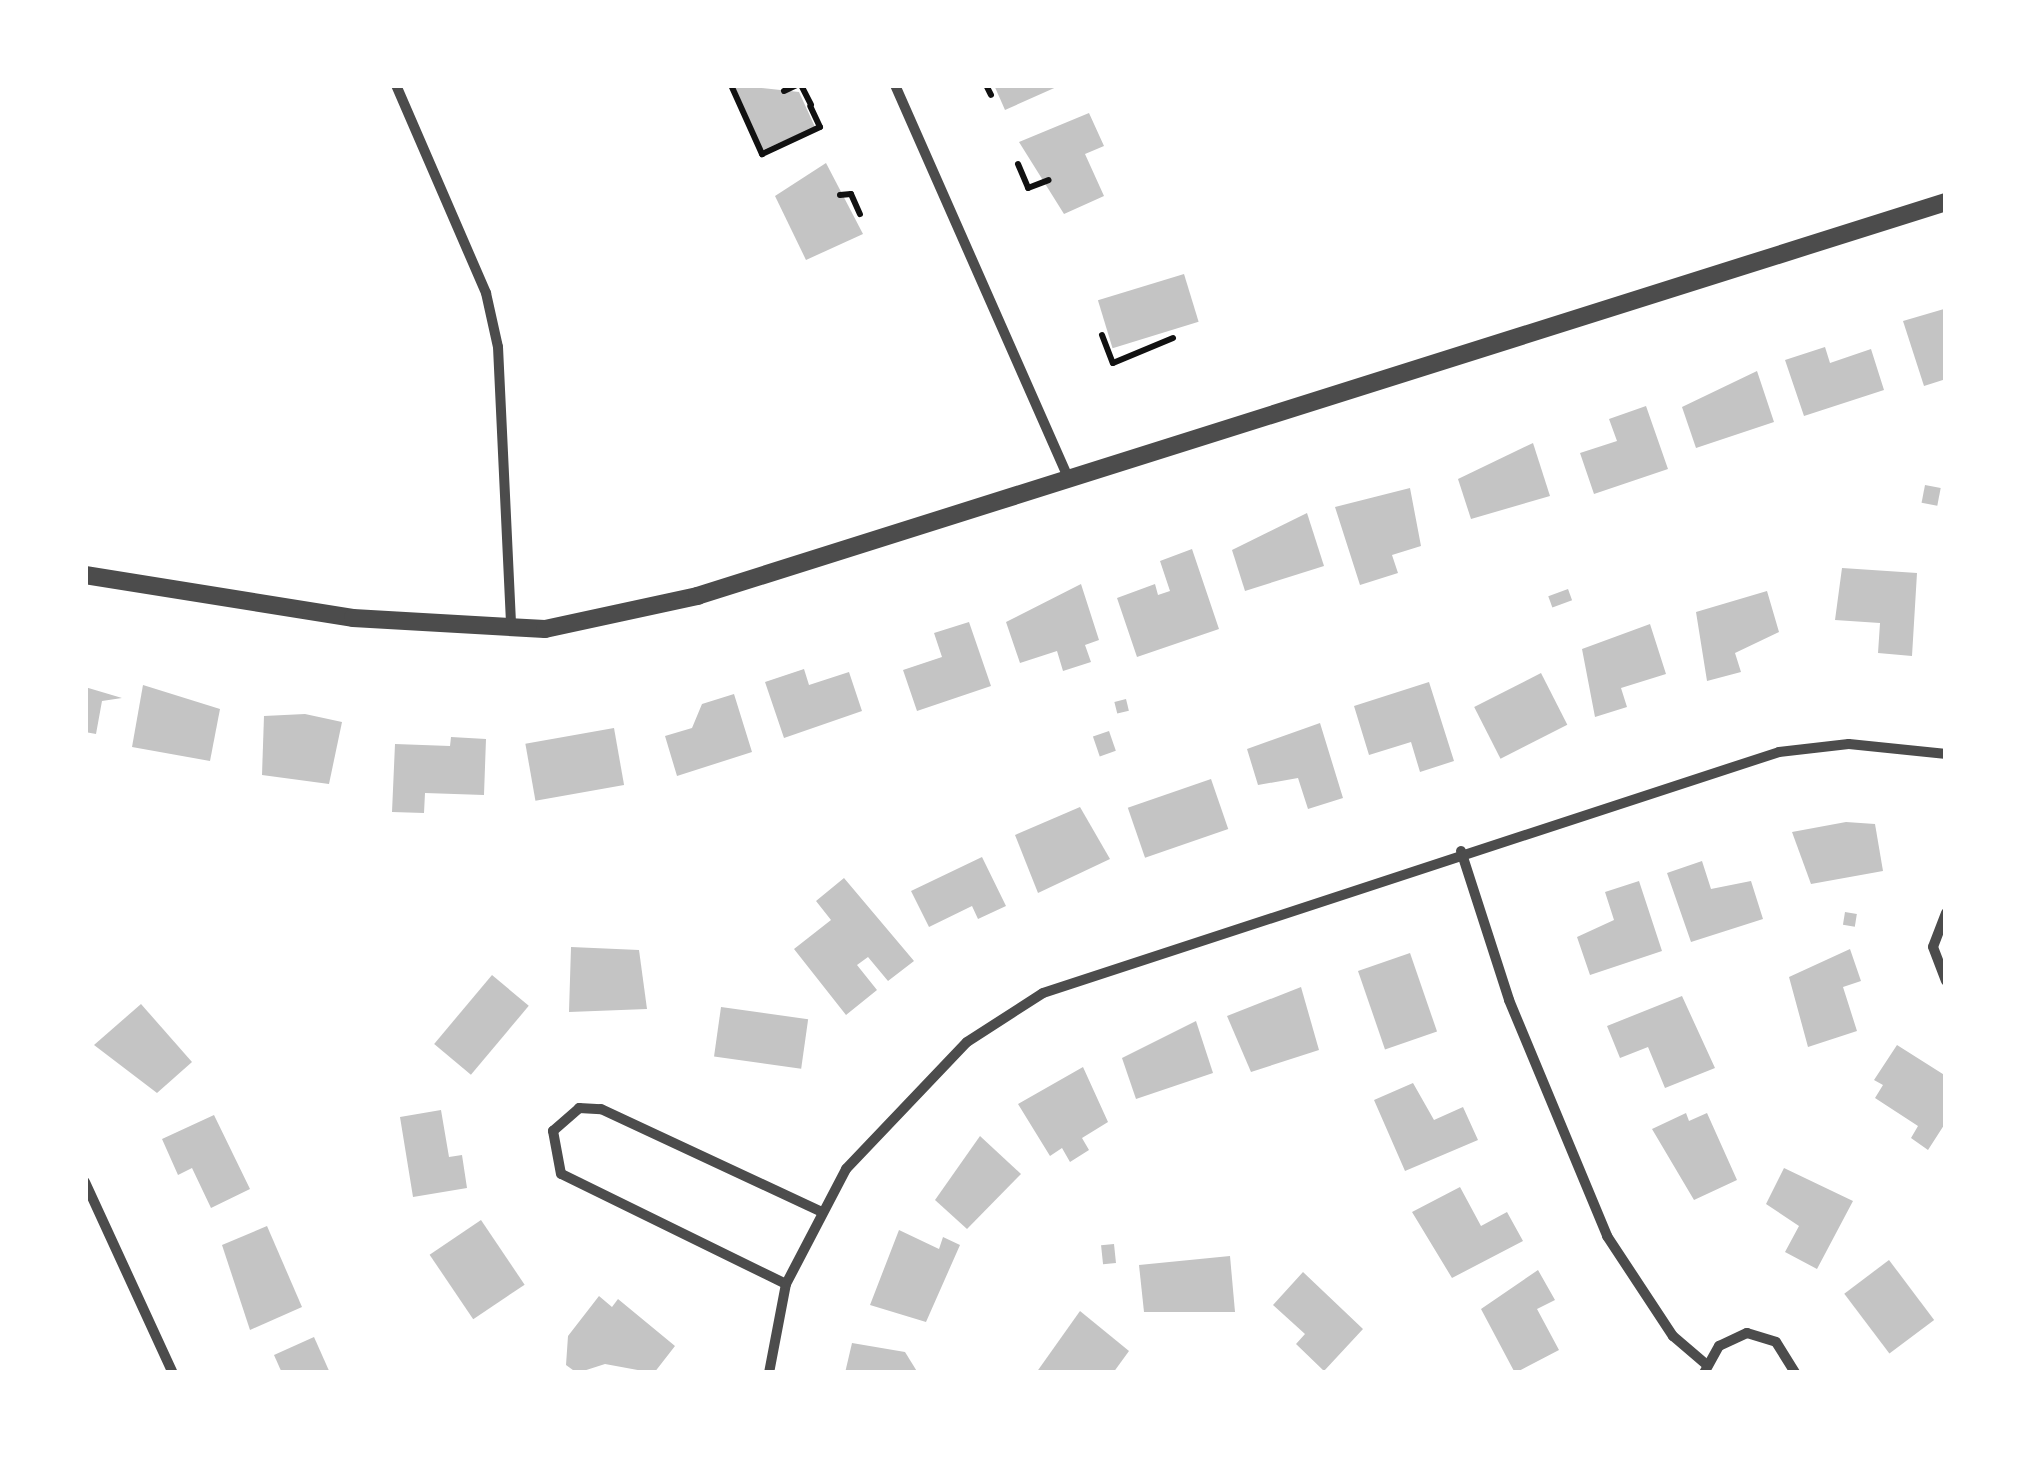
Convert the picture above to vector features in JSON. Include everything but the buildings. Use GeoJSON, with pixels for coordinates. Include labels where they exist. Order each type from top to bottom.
{"type":"FeatureCollection","features":[{"type":"Feature","properties":{"kind":"street"},"geometry":{"type":"LineString","coordinates":[[396,85],[494,330],[509,450],[511,627]]}},
{"type":"Feature","properties":{"kind":"street"},"geometry":{"type":"LineString","coordinates":[[894,85],[1068,478]]}},
{"type":"Feature","properties":{"kind":"street"},"geometry":{"type":"LineString","coordinates":[[85,575],[353,618],[545,629],[697,596],[1946,202]]}},
{"type":"Feature","properties":{"kind":"street"},"geometry":{"type":"LineString","coordinates":[[769,1373],[786,1284],[820,1211],[898,1106],[967,1042],[1043,993],[1461,852],[1779,752],[1849,744],[1946,754]]}},
{"type":"Feature","properties":{"kind":"street"},"geometry":{"type":"LineString","coordinates":[[1461,852],[1508,1000],[1607,1236],[1673,1336],[1705,1369],[1719,1346],[1746,1333],[1776,1342],[1795,1373]]}},
{"type":"Feature","properties":{"kind":"street"},"geometry":{"type":"LineString","coordinates":[[1946,913],[1933,947],[1946,981]]}},
{"type":"Feature","properties":{"kind":"street"},"geometry":{"type":"LineString","coordinates":[[786,1284],[561,1174],[553,1131],[579,1108],[600,1109],[820,1211]]}},
{"type":"Feature","properties":{"kind":"street"},"geometry":{"type":"LineString","coordinates":[[85,1182],[173,1373]]}},
{"type":"Feature","properties":{"kind":"path"},"geometry":{"type":"LineString","coordinates":[[732,85],[762,154],[820,128],[799,85],[784,91]]}},
{"type":"Feature","properties":{"kind":"path"},"geometry":{"type":"LineString","coordinates":[[986,85],[991,95]]}},
{"type":"Feature","properties":{"kind":"path"},"geometry":{"type":"LineString","coordinates":[[1018,164],[1028,188],[1049,180]]}},
{"type":"Feature","properties":{"kind":"path"},"geometry":{"type":"LineString","coordinates":[[840,195],[851,194],[860,214]]}},
{"type":"Feature","properties":{"kind":"path"},"geometry":{"type":"LineString","coordinates":[[1102,335],[1112,363],[1173,338]]}}]}
